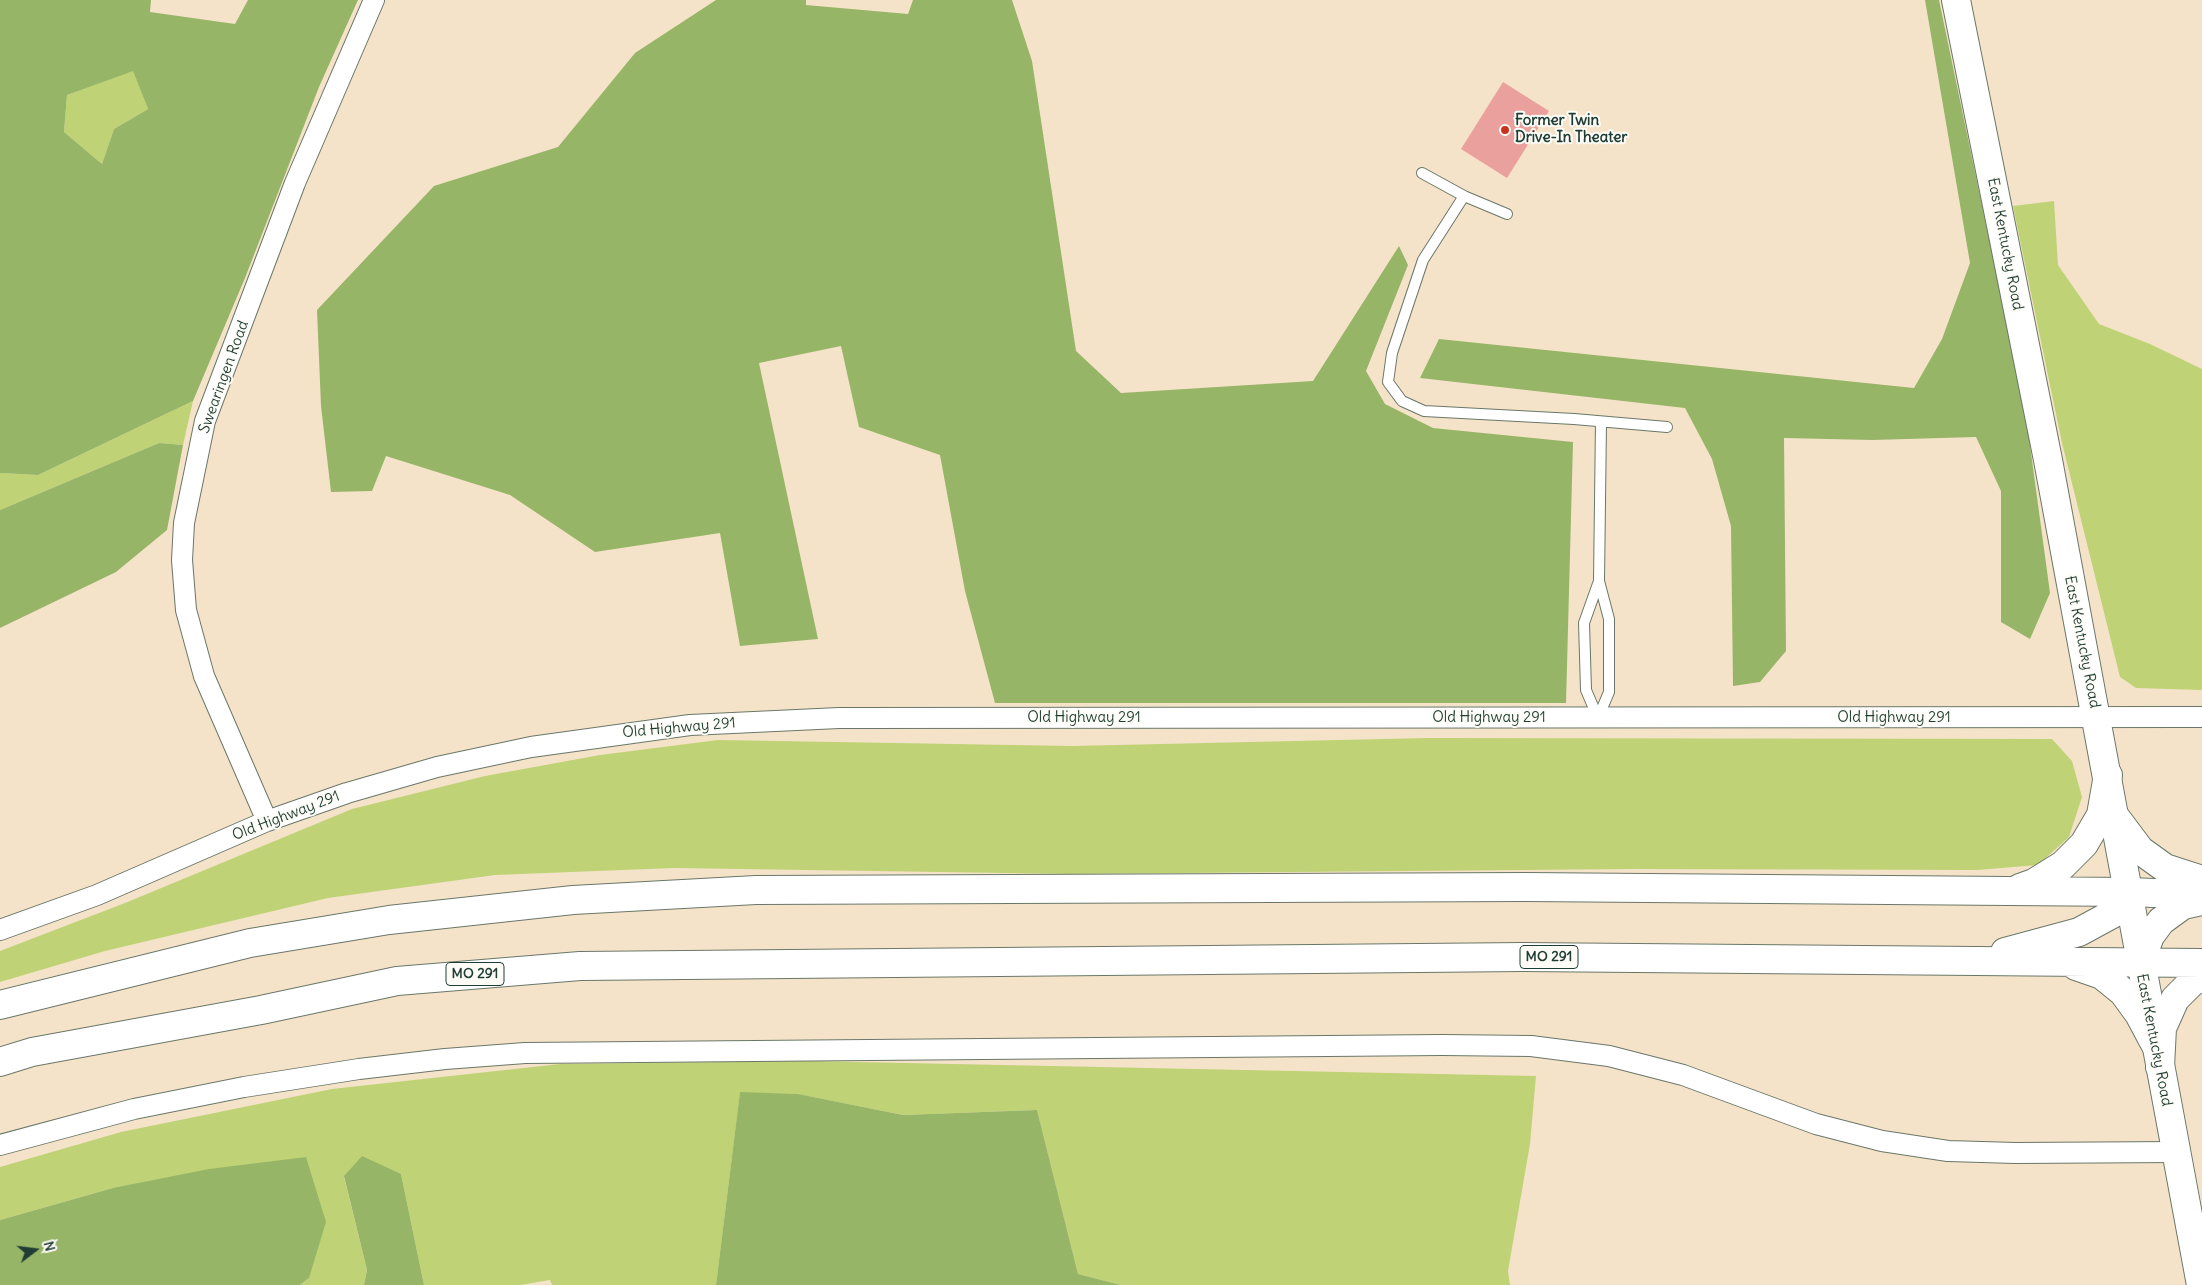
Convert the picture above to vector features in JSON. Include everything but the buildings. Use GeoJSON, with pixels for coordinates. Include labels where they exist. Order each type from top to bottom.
{"type":"FeatureCollection","features":[{"type":"Feature","properties":{"kind":"main road","name":"East Kentucky Road"},"geometry":{"type":"LineString","coordinates":[[1956,0],[2048,460],[2130,892],[2140,963],[2201,1285]]}},
{"type":"Feature","properties":{"kind":"main road"},"geometry":{"type":"LineString","coordinates":[[2013,891],[2034,883],[2063,865],[2084,844],[2101,815],[2108,775]]}},
{"type":"Feature","properties":{"kind":"main road"},"geometry":{"type":"LineString","coordinates":[[2116,818],[2140,850],[2152,859],[2165,868],[2202,880]]}},
{"type":"Feature","properties":{"kind":"main road"},"geometry":{"type":"LineString","coordinates":[[0,1005],[250,943],[389,920],[573,900],[756,890],[1526,887],[2130,892],[2202,895]]}},
{"type":"Feature","properties":{"kind":"main road"},"geometry":{"type":"LineString","coordinates":[[1965,961],[2079,932],[2114,913],[2127,899],[2130,892]]}},
{"type":"Feature","properties":{"kind":"main road"},"geometry":{"type":"LineString","coordinates":[[2140,963],[2150,936],[2161,921],[2183,905],[2202,901]]}},
{"type":"Feature","properties":{"kind":"main road","name":"MO 291"},"geometry":{"type":"LineString","coordinates":[[0,1062],[32,1052],[261,1010],[397,980],[580,966],[1523,957],[2202,963]]}},
{"type":"Feature","properties":{"kind":"main road"},"geometry":{"type":"LineString","coordinates":[[2065,962],[2102,976],[2123,992],[2139,1014],[2157,1056]]}},
{"type":"Feature","properties":{"kind":"main road"},"geometry":{"type":"LineString","coordinates":[[2157,1056],[2162,1028],[2175,999],[2192,982],[2202,977]]}},
{"type":"Feature","properties":{"kind":"street","name":"Swearingen Road"},"geometry":{"type":"LineString","coordinates":[[267,821],[204,676],[186,610],[182,560],[184,523],[205,421],[296,183],[374,0]]}},
{"type":"Feature","properties":{"kind":"street","name":"Old Highway 291"},"geometry":{"type":"LineString","coordinates":[[0,930],[34,920],[97,895],[267,821],[347,793],[436,767],[531,747],[690,725],[839,718],[2202,717]]}},
{"type":"Feature","properties":{"kind":"street"},"geometry":{"type":"LineString","coordinates":[[0,1145],[134,1109],[244,1087],[378,1067],[525,1053],[1442,1045],[1531,1046],[1609,1056],[1683,1075],[1816,1124],[1882,1141],[1948,1151],[2015,1153],[2176,1152]]}},
{"type":"Feature","properties":{"kind":"lane"},"geometry":{"type":"LineString","coordinates":[[1422,173],[1464,196],[1507,214]]}},
{"type":"Feature","properties":{"kind":"lane"},"geometry":{"type":"LineString","coordinates":[[1464,196],[1423,260],[1392,353],[1388,382],[1402,401],[1424,411],[1667,426]]}},
{"type":"Feature","properties":{"kind":"lane"},"geometry":{"type":"LineString","coordinates":[[1598,718],[1609,692],[1609,619],[1599,581],[1601,422]]}},
{"type":"Feature","properties":{"kind":"lane"},"geometry":{"type":"LineString","coordinates":[[1598,718],[1586,690],[1584,623],[1599,581]]}},
{"type":"Feature","properties":{"kind":"green space"},"geometry":{"type":"Polygon","coordinates":[[[0,0],[151,0],[150,12],[235,24],[248,0],[358,0],[319,87],[245,278],[193,401],[38,475],[0,473],[0,0]],[[133,71],[67,95],[64,132],[102,164],[114,129],[148,109],[133,71]]]}},
{"type":"Feature","properties":{"kind":"green space"},"geometry":{"type":"Polygon","coordinates":[[[716,0],[806,0],[806,5],[908,14],[913,0],[1012,0],[1032,61],[1076,351],[1121,393],[1313,381],[1399,246],[1408,265],[1366,371],[1385,404],[1433,428],[1573,442],[1566,703],[995,703],[965,591],[940,455],[859,427],[841,346],[759,363],[818,639],[740,646],[720,533],[595,552],[510,495],[386,456],[372,491],[331,492],[321,406],[317,310],[434,186],[558,147],[635,53],[716,0]]]}},
{"type":"Feature","properties":{"kind":"green space"},"geometry":{"type":"Polygon","coordinates":[[[1925,0],[1939,0],[2026,416],[2050,593],[2030,639],[2001,622],[2001,491],[1976,437],[1872,440],[1784,438],[1786,651],[1760,682],[1733,686],[1731,526],[1712,459],[1685,408],[1420,378],[1439,339],[1914,388],[1942,339],[1970,263],[1925,0]]]}},
{"type":"Feature","properties":{"kind":"green space"},"geometry":{"type":"Polygon","coordinates":[[[133,70],[148,109],[114,129],[102,164],[64,132],[67,95],[133,70]]]}},
{"type":"Feature","properties":{"kind":"green space"},"geometry":{"type":"Polygon","coordinates":[[[2054,201],[2058,265],[2099,324],[2150,344],[2202,369],[2202,690],[2136,688],[2120,677],[2062,443],[2013,206],[2054,201]]]}},
{"type":"Feature","properties":{"kind":"green space"},"geometry":{"type":"Polygon","coordinates":[[[193,401],[183,445],[159,443],[0,510],[0,473],[38,475],[193,401]]]}},
{"type":"Feature","properties":{"kind":"green space"},"geometry":{"type":"Polygon","coordinates":[[[159,443],[183,445],[167,530],[116,572],[0,628],[0,510],[159,443]]]}},
{"type":"Feature","properties":{"kind":"green space"},"geometry":{"type":"Polygon","coordinates":[[[1428,738],[2052,739],[2072,761],[2082,797],[2069,837],[2038,865],[1977,870],[1634,869],[1070,874],[674,868],[495,875],[328,898],[105,951],[0,982],[0,951],[125,903],[352,809],[485,776],[600,755],[718,740],[1072,746],[1428,738]]]}},
{"type":"Feature","properties":{"kind":"green space"},"geometry":{"type":"Polygon","coordinates":[[[809,1061],[1536,1076],[1530,1144],[1508,1271],[1510,1285],[1121,1285],[1078,1274],[1037,1110],[903,1115],[797,1094],[740,1093],[716,1285],[552,1285],[550,1280],[521,1285],[424,1285],[401,1174],[344,1177],[367,1270],[364,1285],[300,1285],[309,1278],[113,1188],[0,1220],[0,1167],[121,1132],[332,1089],[560,1064],[809,1061]]]}},
{"type":"Feature","properties":{"kind":"green space"},"geometry":{"type":"Polygon","coordinates":[[[740,1092],[798,1094],[903,1115],[1037,1110],[1078,1274],[1121,1285],[716,1285],[740,1092]]]}},
{"type":"Feature","properties":{"kind":"green space"},"geometry":{"type":"Polygon","coordinates":[[[362,1156],[401,1174],[424,1285],[364,1285],[367,1270],[344,1176],[362,1156]]]}},
{"type":"Feature","properties":{"kind":"green space"},"geometry":{"type":"Polygon","coordinates":[[[306,1157],[326,1222],[309,1278],[300,1285],[0,1285],[0,1220],[113,1188],[209,1169],[306,1157]]]}},
{"type":"Feature","properties":{"kind":"place","name":"Former Twin Drive-In Theater"},"geometry":{"type":"Point","coordinates":[1505,130]}}]}
